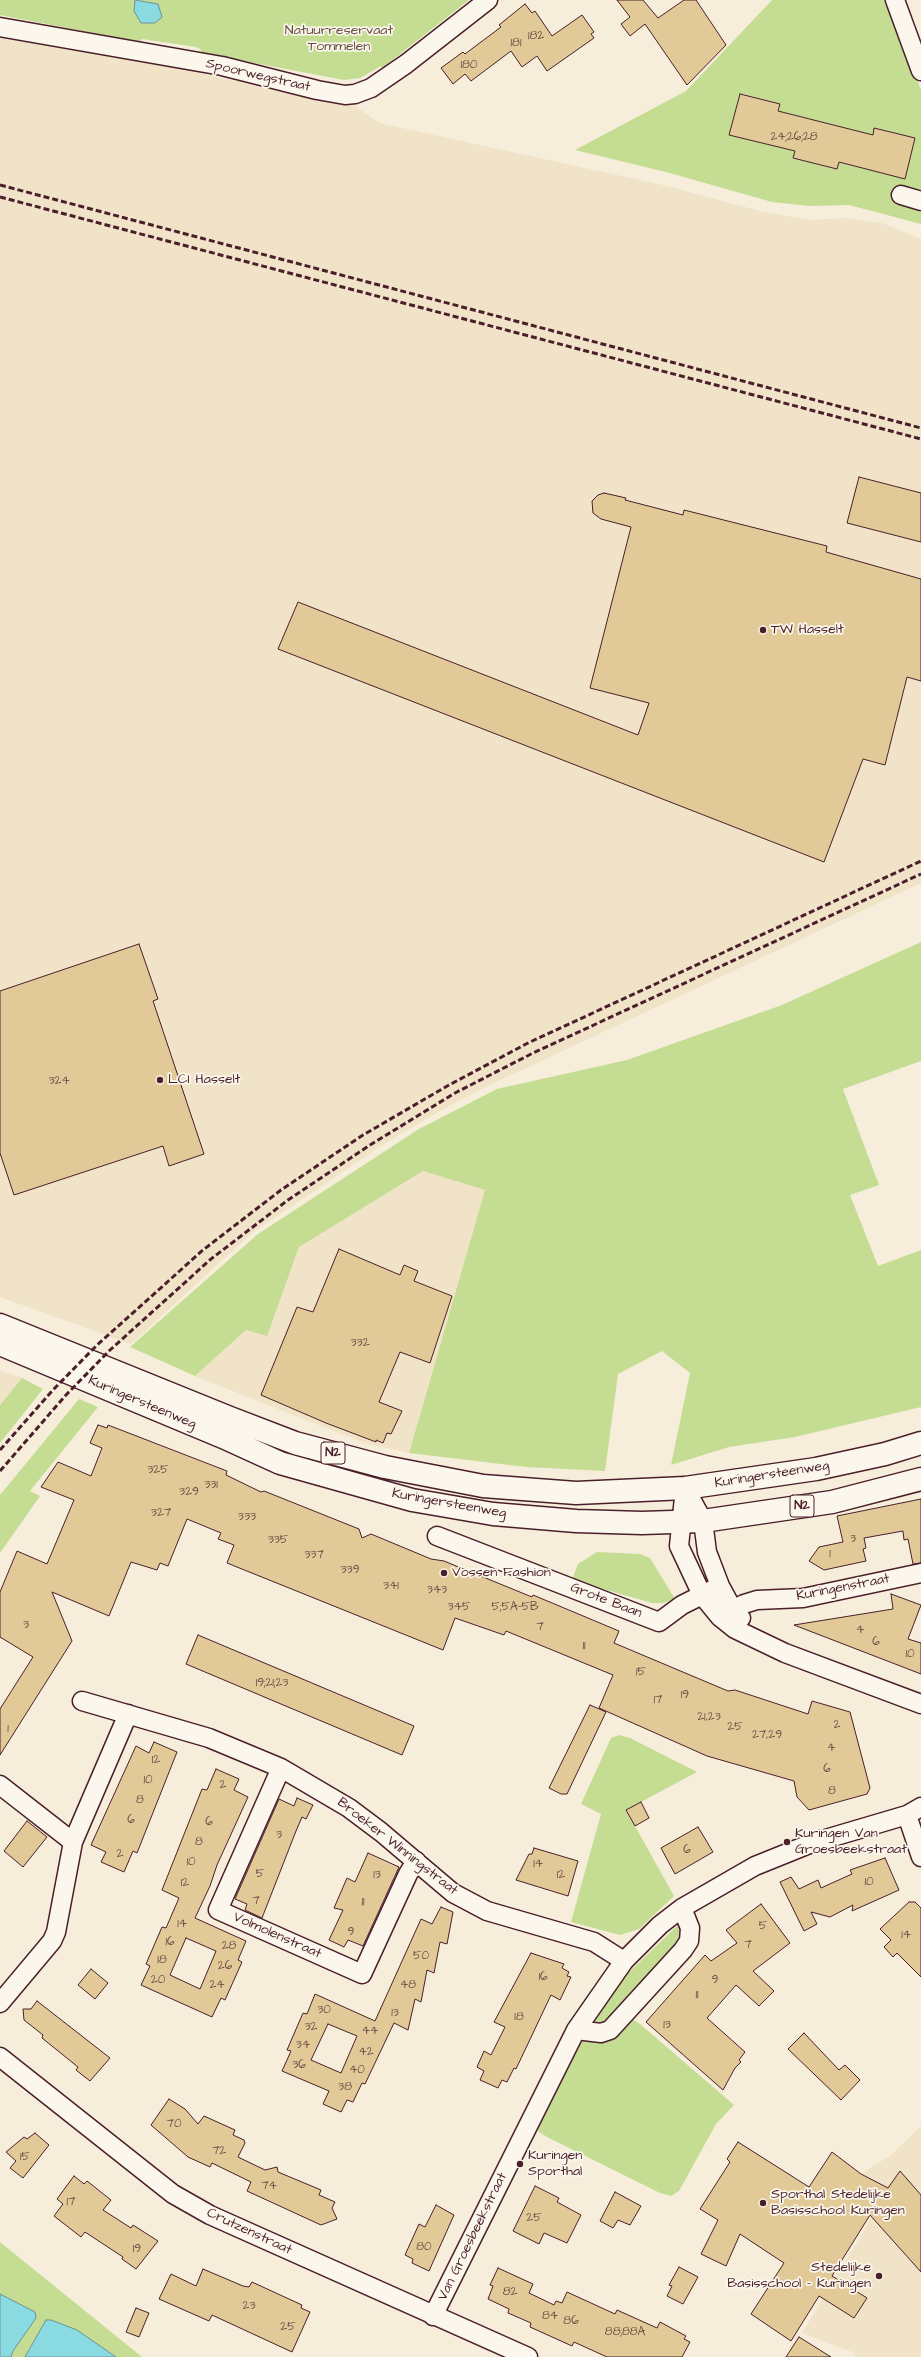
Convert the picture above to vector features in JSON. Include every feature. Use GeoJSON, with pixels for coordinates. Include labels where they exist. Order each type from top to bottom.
{"type":"FeatureCollection","features":[{"type":"Feature","properties":{"kind":"main road","name":"Kuringersteenweg"},"geometry":{"type":"LineString","coordinates":[[0,1324],[295,1443],[385,1467],[483,1486],[576,1493],[685,1488],[816,1469],[885,1454],[921,1443]]}},
{"type":"Feature","properties":{"kind":"main road","name":"Kuringersteenweg"},"geometry":{"type":"LineString","coordinates":[[0,1344],[223,1437],[280,1463],[412,1500],[493,1514],[576,1522],[681,1522],[832,1502],[921,1479]]}},
{"type":"Feature","properties":{"kind":"street","name":"Spoorwegstraat"},"geometry":{"type":"LineString","coordinates":[[0,27],[222,66],[317,90],[345,95],[354,94],[371,88],[406,64],[488,0]]}},
{"type":"Feature","properties":{"kind":"street"},"geometry":{"type":"LineString","coordinates":[[895,0],[921,71]]}},
{"type":"Feature","properties":{"kind":"street"},"geometry":{"type":"LineString","coordinates":[[900,195],[921,201]]}},
{"type":"Feature","properties":{"kind":"street"},"geometry":{"type":"LineString","coordinates":[[685,1488],[703,1520],[707,1552],[720,1586],[726,1613],[735,1629],[764,1643],[921,1704]]}},
{"type":"Feature","properties":{"kind":"street"},"geometry":{"type":"LineString","coordinates":[[685,1488],[679,1546],[702,1595],[726,1613]]}},
{"type":"Feature","properties":{"kind":"street","name":"Grote Baan"},"geometry":{"type":"LineString","coordinates":[[437,1536],[659,1622],[682,1605],[720,1586]]}},
{"type":"Feature","properties":{"kind":"street","name":"Kuringenstraat"},"geometry":{"type":"LineString","coordinates":[[726,1613],[757,1600],[803,1598],[921,1573]]}},
{"type":"Feature","properties":{"kind":"street","name":"Broeker Winningstraat"},"geometry":{"type":"LineString","coordinates":[[82,1700],[209,1738],[282,1768],[350,1808],[453,1893],[487,1910],[594,1942],[624,1961]]}},
{"type":"Feature","properties":{"kind":"street"},"geometry":{"type":"LineString","coordinates":[[0,2003],[52,1941],[56,1932],[73,1842],[128,1714]]}},
{"type":"Feature","properties":{"kind":"street","name":"Volmolenstraat"},"geometry":{"type":"LineString","coordinates":[[282,1768],[218,1910],[362,1974],[408,1874],[416,1861]]}},
{"type":"Feature","properties":{"kind":"street"},"geometry":{"type":"LineString","coordinates":[[0,1785],[73,1842]]}},
{"type":"Feature","properties":{"kind":"street"},"geometry":{"type":"LineString","coordinates":[[914,1811],[921,1857]]}},
{"type":"Feature","properties":{"kind":"street","name":"Van Groesbeekstraat"},"geometry":{"type":"LineString","coordinates":[[433,2316],[576,2030],[624,1961],[660,1925],[682,1908],[727,1880],[780,1854],[914,1811]]}},
{"type":"Feature","properties":{"kind":"street"},"geometry":{"type":"LineString","coordinates":[[576,2030],[601,2033],[610,2030],[683,1950],[689,1942],[690,1928],[682,1908]]}},
{"type":"Feature","properties":{"kind":"street","name":"Crutzenstraat"},"geometry":{"type":"LineString","coordinates":[[0,2057],[173,2194],[210,2215],[433,2316],[528,2357]]}},
{"type":"Feature","properties":{"kind":"shaded area"},"geometry":{"type":"Polygon","coordinates":[[[0,38],[139,59],[313,99],[355,106],[379,123],[663,185],[760,211],[808,220],[847,218],[882,223],[921,239],[921,883],[486,1087],[431,1116],[381,1146],[252,1233],[131,1344],[0,1297],[0,38]]]}},
{"type":"Feature","properties":{"kind":"shaded area"},"geometry":{"type":"Polygon","coordinates":[[[423,1171],[485,1190],[409,1453],[364,1443],[195,1376],[246,1330],[287,1279],[299,1247],[423,1171]]]}},
{"type":"Feature","properties":{"kind":"shaded area"},"geometry":{"type":"Polygon","coordinates":[[[0,1370],[22,1378],[0,1405],[0,1370]]]}},
{"type":"Feature","properties":{"kind":"shaded area","name":"Stedelijke Basisschool - Kuringen"},"geometry":{"type":"Polygon","coordinates":[[[921,2126],[921,2357],[854,2357],[855,2353],[802,2333],[883,2199],[861,2174],[891,2155],[921,2126]]]}},
{"type":"Feature","properties":{"kind":"green space","name":"Natuurreservaat Tommelen"},"geometry":{"type":"Polygon","coordinates":[[[0,0],[469,0],[382,68],[381,66],[360,78],[344,80],[202,53],[200,49],[196,47],[142,39],[140,42],[0,15],[0,0]]]}},
{"type":"Feature","properties":{"kind":"green space"},"geometry":{"type":"Polygon","coordinates":[[[772,0],[887,0],[921,90],[921,190],[917,189],[912,209],[921,212],[921,224],[849,205],[811,206],[772,202],[666,172],[575,150],[686,91],[772,0]]]}},
{"type":"Feature","properties":{"kind":"green space"},"geometry":{"type":"Polygon","coordinates":[[[921,942],[921,1061],[843,1089],[879,1185],[850,1195],[878,1266],[921,1250],[921,1407],[795,1437],[729,1447],[671,1465],[690,1373],[662,1351],[618,1374],[605,1471],[526,1467],[409,1453],[485,1190],[423,1171],[299,1247],[267,1336],[246,1330],[195,1376],[130,1347],[258,1234],[419,1129],[497,1089],[627,1060],[782,1005],[921,942]]]}},
{"type":"Feature","properties":{"kind":"green space"},"geometry":{"type":"Polygon","coordinates":[[[22,1378],[43,1389],[0,1443],[0,1405],[22,1378]]]}},
{"type":"Feature","properties":{"kind":"green space"},"geometry":{"type":"Polygon","coordinates":[[[79,1399],[98,1407],[30,1491],[40,1496],[0,1553],[0,1495],[79,1399]]]}},
{"type":"Feature","properties":{"kind":"green space"},"geometry":{"type":"Polygon","coordinates":[[[597,1552],[640,1554],[650,1558],[675,1599],[663,1603],[652,1603],[572,1580],[578,1564],[597,1552]]]}},
{"type":"Feature","properties":{"kind":"green space"},"geometry":{"type":"Polygon","coordinates":[[[619,1735],[630,1738],[697,1772],[626,1810],[674,1896],[639,1929],[620,1935],[571,1922],[601,1814],[581,1804],[611,1738],[619,1735]]]}},
{"type":"Feature","properties":{"kind":"green space"},"geometry":{"type":"Polygon","coordinates":[[[679,1924],[684,1938],[609,2025],[591,2025],[598,2011],[626,1975],[679,1924]]]}},
{"type":"Feature","properties":{"kind":"green space"},"geometry":{"type":"Polygon","coordinates":[[[627,2016],[640,2024],[734,2105],[716,2124],[679,2191],[671,2196],[660,2193],[549,2138],[539,2132],[537,2127],[578,2044],[627,2016]]]}},
{"type":"Feature","properties":{"kind":"green space"},"geometry":{"type":"Polygon","coordinates":[[[0,2242],[142,2357],[0,2357],[0,2242]]]}},
{"type":"Feature","properties":{"kind":"water"},"geometry":{"type":"Polygon","coordinates":[[[135,0],[158,4],[162,17],[155,23],[141,23],[134,11],[135,0]]]}},
{"type":"Feature","properties":{"kind":"water"},"geometry":{"type":"Polygon","coordinates":[[[0,2294],[35,2312],[36,2318],[13,2351],[11,2357],[0,2357],[0,2294]]]}},
{"type":"Feature","properties":{"kind":"water"},"geometry":{"type":"Polygon","coordinates":[[[46,2320],[51,2320],[77,2330],[116,2357],[25,2357],[46,2320]]]}},
{"type":"Feature","properties":{"kind":"building"},"geometry":{"type":"Polygon","coordinates":[[[617,0],[643,0],[658,18],[684,0],[696,0],[726,45],[687,85],[645,24],[630,36],[621,24],[630,17],[617,0]]]}},
{"type":"Feature","properties":{"kind":"building"},"geometry":{"type":"Polygon","coordinates":[[[525,4],[532,13],[535,11],[552,36],[582,15],[594,32],[591,34],[594,38],[547,71],[537,56],[522,67],[511,51],[471,81],[465,74],[453,84],[441,68],[463,52],[465,54],[501,27],[499,25],[525,4]]]}},
{"type":"Feature","properties":{"kind":"building"},"geometry":{"type":"Polygon","coordinates":[[[740,94],[780,104],[778,111],[873,135],[874,128],[915,138],[905,179],[839,162],[837,169],[793,158],[795,151],[729,135],[740,94]]]}},
{"type":"Feature","properties":{"kind":"building"},"geometry":{"type":"Polygon","coordinates":[[[859,477],[921,493],[921,542],[847,523],[859,477]]]}},
{"type":"Feature","properties":{"kind":"building","name":"TW Hasselt"},"geometry":{"type":"Polygon","coordinates":[[[604,493],[683,515],[684,510],[827,546],[826,552],[921,579],[921,681],[907,677],[885,765],[863,759],[824,862],[278,649],[298,602],[638,735],[649,703],[590,688],[631,527],[601,519],[593,513],[592,501],[598,495],[604,493]]]}},
{"type":"Feature","properties":{"kind":"building"},"geometry":{"type":"Polygon","coordinates":[[[139,944],[158,999],[153,1001],[204,1154],[169,1166],[163,1146],[14,1195],[0,1153],[0,991],[139,944]]]}},
{"type":"Feature","properties":{"kind":"building"},"geometry":{"type":"Polygon","coordinates":[[[339,1249],[400,1275],[404,1265],[418,1271],[414,1281],[452,1296],[430,1363],[400,1352],[379,1402],[402,1411],[391,1434],[387,1433],[383,1443],[376,1440],[376,1442],[326,1423],[261,1395],[297,1307],[313,1312],[339,1249]]]}},
{"type":"Feature","properties":{"kind":"building"},"geometry":{"type":"Polygon","coordinates":[[[98,1425],[107,1428],[108,1425],[227,1471],[226,1475],[261,1492],[264,1491],[359,1529],[362,1538],[371,1534],[431,1559],[444,1561],[532,1597],[533,1595],[619,1631],[614,1643],[728,1691],[735,1690],[808,1714],[812,1701],[850,1712],[870,1788],[867,1794],[809,1810],[797,1797],[794,1781],[707,1756],[599,1708],[613,1675],[506,1631],[504,1635],[455,1618],[443,1650],[227,1563],[234,1545],[218,1539],[221,1533],[187,1519],[168,1566],[160,1563],[157,1570],[131,1562],[109,1616],[52,1592],[72,1641],[0,1755],[0,1709],[33,1657],[0,1637],[0,1592],[17,1551],[47,1564],[74,1500],[41,1487],[58,1462],[91,1476],[102,1448],[90,1443],[98,1425]]]}},
{"type":"Feature","properties":{"kind":"building"},"geometry":{"type":"Polygon","coordinates":[[[921,1499],[921,1563],[913,1564],[908,1539],[904,1540],[903,1531],[864,1538],[866,1548],[863,1549],[866,1561],[824,1570],[809,1561],[819,1547],[843,1542],[837,1516],[921,1499]]]}},
{"type":"Feature","properties":{"kind":"building"},"geometry":{"type":"Polygon","coordinates":[[[891,1594],[921,1605],[908,1639],[921,1643],[921,1674],[794,1625],[893,1609],[891,1594]]]}},
{"type":"Feature","properties":{"kind":"building"},"geometry":{"type":"Polygon","coordinates":[[[198,1635],[414,1726],[402,1755],[186,1664],[198,1635]]]}},
{"type":"Feature","properties":{"kind":"building"},"geometry":{"type":"Polygon","coordinates":[[[590,1705],[606,1712],[567,1794],[561,1794],[549,1788],[590,1705]]]}},
{"type":"Feature","properties":{"kind":"building"},"geometry":{"type":"Polygon","coordinates":[[[154,1742],[177,1752],[137,1853],[133,1851],[124,1872],[101,1862],[106,1852],[91,1845],[136,1746],[149,1753],[154,1742]]]}},
{"type":"Feature","properties":{"kind":"building"},"geometry":{"type":"Polygon","coordinates":[[[216,1769],[239,1779],[234,1790],[248,1797],[195,1918],[246,1941],[238,1960],[242,1962],[225,2000],[221,1998],[212,2017],[141,1985],[150,1966],[146,1964],[162,1927],[166,1928],[179,1898],[162,1890],[202,1789],[207,1790],[216,1769]],[[186,1938],[170,1975],[200,1989],[216,1951],[186,1938]]]}},
{"type":"Feature","properties":{"kind":"building"},"geometry":{"type":"Polygon","coordinates":[[[297,1798],[313,1805],[306,1819],[302,1817],[262,1918],[245,1910],[247,1904],[235,1899],[279,1799],[294,1806],[297,1798]]]}},
{"type":"Feature","properties":{"kind":"building"},"geometry":{"type":"Polygon","coordinates":[[[641,1802],[649,1818],[635,1826],[626,1810],[641,1802]]]}},
{"type":"Feature","properties":{"kind":"building"},"geometry":{"type":"Polygon","coordinates":[[[27,1821],[47,1837],[23,1867],[4,1851],[27,1821]]]}},
{"type":"Feature","properties":{"kind":"building"},"geometry":{"type":"Polygon","coordinates":[[[698,1827],[713,1852],[675,1874],[661,1848],[698,1827]]]}},
{"type":"Feature","properties":{"kind":"building"},"geometry":{"type":"Polygon","coordinates":[[[534,1848],[578,1861],[568,1896],[516,1880],[529,1854],[532,1854],[534,1848]]]}},
{"type":"Feature","properties":{"kind":"building"},"geometry":{"type":"Polygon","coordinates":[[[368,1853],[399,1867],[363,1946],[348,1940],[344,1947],[329,1940],[343,1910],[334,1908],[347,1878],[355,1882],[368,1853]]]}},
{"type":"Feature","properties":{"kind":"building"},"geometry":{"type":"Polygon","coordinates":[[[885,1858],[899,1890],[852,1911],[853,1905],[830,1917],[811,1912],[817,1924],[804,1931],[780,1882],[791,1877],[799,1889],[818,1880],[821,1888],[852,1874],[850,1870],[885,1858]]]}},
{"type":"Feature","properties":{"kind":"building"},"geometry":{"type":"Polygon","coordinates":[[[909,1902],[915,1902],[921,1908],[921,1977],[897,1953],[893,1957],[884,1947],[891,1940],[880,1929],[909,1902]]]}},
{"type":"Feature","properties":{"kind":"building"},"geometry":{"type":"Polygon","coordinates":[[[761,1904],[790,1943],[753,1971],[774,1991],[759,2006],[736,1985],[707,2018],[745,2052],[739,2060],[741,2062],[735,2068],[723,2090],[646,2022],[705,1955],[711,1961],[737,1943],[726,1930],[761,1904]]]}},
{"type":"Feature","properties":{"kind":"building"},"geometry":{"type":"Polygon","coordinates":[[[441,1907],[453,1912],[447,1944],[440,1942],[434,1973],[427,1970],[421,2002],[415,1999],[408,2030],[394,2023],[365,2084],[362,2083],[353,2102],[347,2100],[341,2112],[323,2104],[329,2091],[282,2071],[291,2051],[287,2050],[303,2013],[307,2014],[315,1994],[375,2021],[421,1919],[432,1924],[441,1907]],[[328,2024],[311,2060],[341,2073],[357,2036],[328,2024]]]}},
{"type":"Feature","properties":{"kind":"building"},"geometry":{"type":"Polygon","coordinates":[[[531,1953],[564,1964],[562,1968],[569,1972],[567,1976],[571,1977],[560,2000],[551,1995],[516,2069],[514,2068],[507,2082],[502,2080],[498,2088],[480,2080],[484,2071],[477,2067],[484,2051],[491,2055],[505,2027],[494,2022],[531,1953]]]}},
{"type":"Feature","properties":{"kind":"building"},"geometry":{"type":"Polygon","coordinates":[[[91,1969],[108,1983],[95,1999],[78,1985],[91,1969]]]}},
{"type":"Feature","properties":{"kind":"building"},"geometry":{"type":"Polygon","coordinates":[[[37,2001],[110,2058],[90,2081],[76,2070],[78,2067],[42,2038],[43,2035],[24,2020],[23,2009],[31,2009],[37,2001]]]}},
{"type":"Feature","properties":{"kind":"building"},"geometry":{"type":"Polygon","coordinates":[[[804,2033],[839,2070],[845,2065],[860,2080],[841,2100],[788,2049],[804,2033]]]}},
{"type":"Feature","properties":{"kind":"building"},"geometry":{"type":"Polygon","coordinates":[[[169,2099],[185,2109],[198,2124],[204,2116],[235,2130],[233,2135],[244,2140],[245,2143],[238,2157],[265,2170],[277,2167],[278,2172],[321,2190],[319,2195],[335,2202],[332,2208],[337,2219],[321,2225],[247,2191],[251,2182],[212,2163],[210,2167],[188,2157],[151,2125],[169,2099]]]}},
{"type":"Feature","properties":{"kind":"building"},"geometry":{"type":"Polygon","coordinates":[[[35,2133],[49,2145],[23,2178],[10,2168],[16,2161],[6,2152],[24,2137],[27,2139],[35,2133]]]}},
{"type":"Feature","properties":{"kind":"building"},"geometry":{"type":"Polygon","coordinates":[[[738,2142],[809,2187],[832,2152],[861,2174],[888,2188],[900,2171],[921,2195],[921,2272],[870,2215],[832,2276],[867,2298],[854,2318],[819,2296],[791,2341],[751,2314],[784,2263],[740,2234],[726,2266],[701,2254],[718,2220],[700,2209],[730,2162],[727,2159],[738,2142]]]}},
{"type":"Feature","properties":{"kind":"building"},"geometry":{"type":"Polygon","coordinates":[[[74,2176],[84,2184],[87,2181],[111,2200],[103,2210],[131,2228],[133,2225],[158,2241],[136,2269],[122,2259],[123,2257],[85,2232],[81,2237],[54,2216],[63,2204],[57,2199],[74,2176]]]}},
{"type":"Feature","properties":{"kind":"building"},"geometry":{"type":"Polygon","coordinates":[[[535,2186],[559,2198],[557,2202],[581,2215],[567,2243],[544,2233],[539,2244],[513,2231],[535,2186]]]}},
{"type":"Feature","properties":{"kind":"building"},"geometry":{"type":"Polygon","coordinates":[[[615,2192],[641,2206],[630,2225],[618,2220],[613,2228],[600,2221],[615,2192]]]}},
{"type":"Feature","properties":{"kind":"building"},"geometry":{"type":"Polygon","coordinates":[[[436,2205],[454,2215],[429,2271],[412,2263],[413,2259],[405,2255],[419,2224],[425,2227],[436,2205]]]}},
{"type":"Feature","properties":{"kind":"building"},"geometry":{"type":"Polygon","coordinates":[[[679,2267],[698,2277],[683,2304],[667,2296],[672,2286],[669,2285],[679,2267]]]}},
{"type":"Feature","properties":{"kind":"building"},"geometry":{"type":"Polygon","coordinates":[[[498,2268],[533,2284],[529,2293],[554,2305],[556,2301],[562,2303],[567,2292],[615,2314],[617,2310],[657,2328],[660,2322],[686,2336],[684,2339],[690,2342],[682,2357],[607,2357],[574,2342],[572,2346],[530,2327],[531,2323],[508,2313],[509,2309],[488,2299],[493,2286],[490,2285],[498,2268]]]}},
{"type":"Feature","properties":{"kind":"building"},"geometry":{"type":"Polygon","coordinates":[[[203,2269],[243,2286],[249,2287],[252,2282],[302,2305],[301,2308],[310,2312],[292,2352],[212,2315],[209,2321],[159,2299],[171,2274],[196,2286],[203,2269]]]}},
{"type":"Feature","properties":{"kind":"building"},"geometry":{"type":"Polygon","coordinates":[[[136,2308],[149,2313],[139,2337],[126,2332],[136,2308]]]}},
{"type":"Feature","properties":{"kind":"building"},"geometry":{"type":"Polygon","coordinates":[[[799,2337],[831,2357],[786,2357],[799,2337]]]}},
{"type":"Feature","properties":{"kind":"railway"},"geometry":{"type":"LineString","coordinates":[[0,185],[921,428]]}},
{"type":"Feature","properties":{"kind":"railway"},"geometry":{"type":"LineString","coordinates":[[0,197],[921,439]]}},
{"type":"Feature","properties":{"kind":"railway"},"geometry":{"type":"LineString","coordinates":[[0,1450],[53,1390],[97,1345],[203,1250],[281,1190],[363,1135],[449,1085],[528,1043],[921,861]]}},
{"type":"Feature","properties":{"kind":"railway"},"geometry":{"type":"LineString","coordinates":[[0,1471],[66,1395],[110,1350],[211,1259],[288,1200],[370,1145],[455,1093],[533,1053],[921,874]]}},
{"type":"Feature","properties":{"kind":"place","name":"TW Hasselt"},"geometry":{"type":"Point","coordinates":[763,630]}},
{"type":"Feature","properties":{"kind":"place","name":"LCI Hasselt"},"geometry":{"type":"Point","coordinates":[160,1080]}},
{"type":"Feature","properties":{"kind":"place","name":"Vossen Fashion"},"geometry":{"type":"Point","coordinates":[444,1573]}},
{"type":"Feature","properties":{"kind":"place","name":"Kuringen Van Groesbeekstraat"},"geometry":{"type":"Point","coordinates":[787,1842]}},
{"type":"Feature","properties":{"kind":"place","name":"Kuringen Sporthal"},"geometry":{"type":"Point","coordinates":[520,2164]}},
{"type":"Feature","properties":{"kind":"place","name":"Sporthal Stedelijke Basisschool Kuringen"},"geometry":{"type":"Point","coordinates":[763,2203]}},
{"type":"Feature","properties":{"kind":"place","name":"Stedelijke Basisschool - Kuringen"},"geometry":{"type":"Point","coordinates":[879,2276]}}]}
